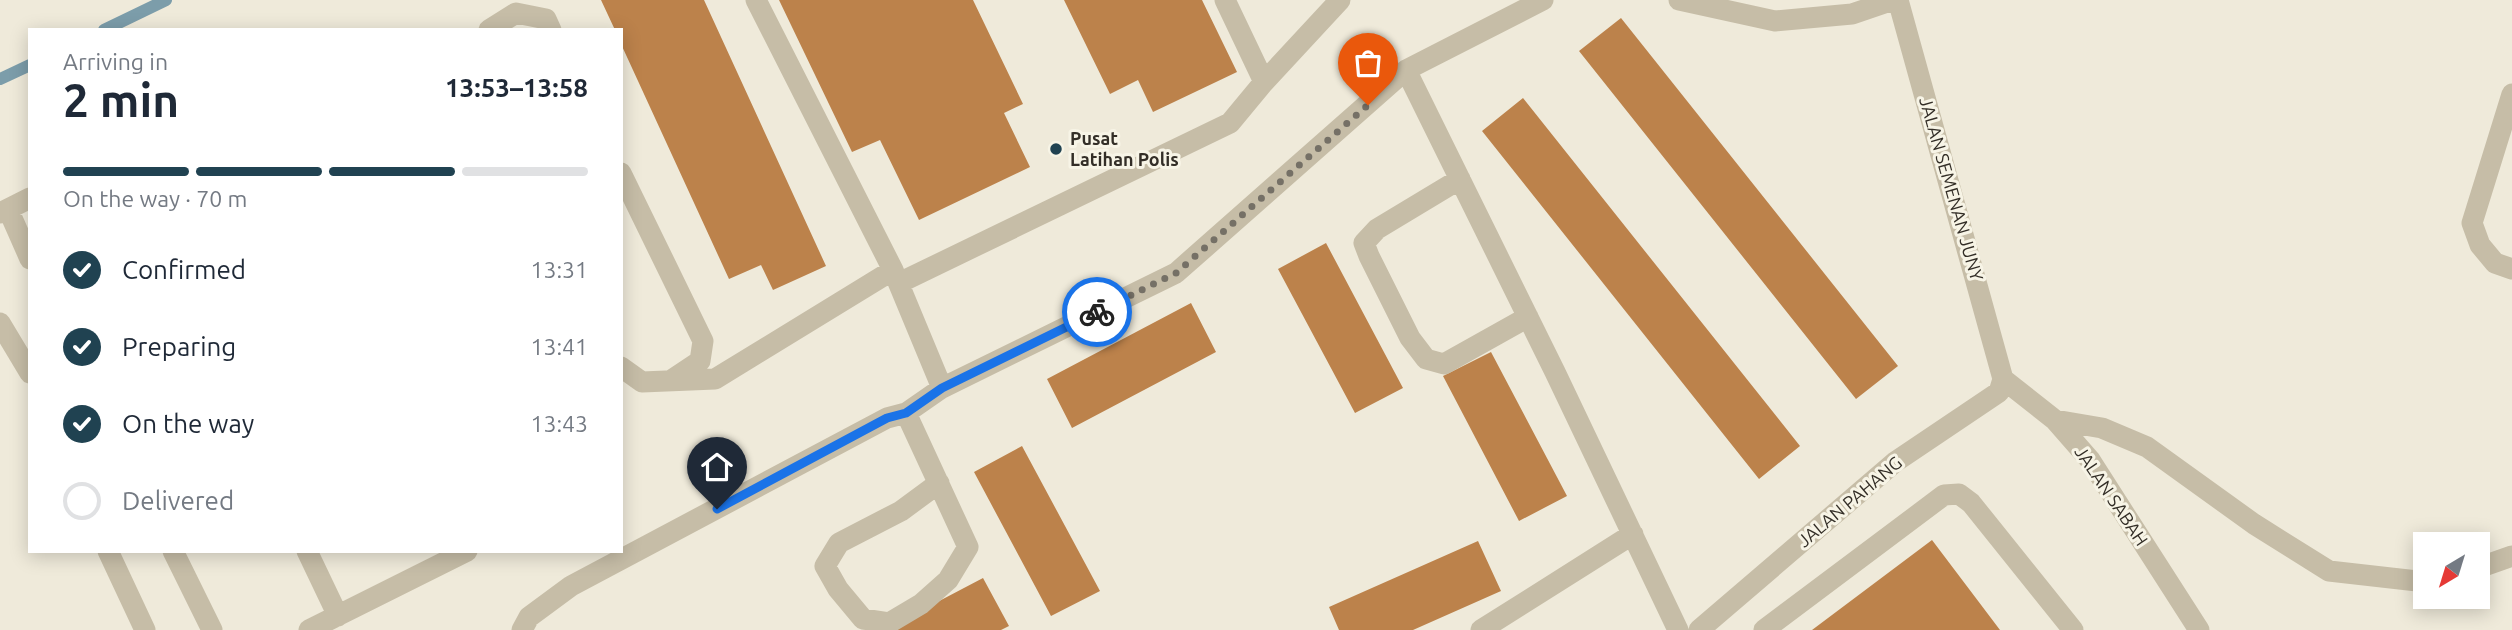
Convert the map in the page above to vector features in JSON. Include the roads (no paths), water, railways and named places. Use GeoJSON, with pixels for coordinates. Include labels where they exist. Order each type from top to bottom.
{"type":"FeatureCollection","features":[{"type":"Feature","properties":{"kind":"lane"},"geometry":{"type":"LineString","coordinates":[[756,0],[896,276],[942,388]]}},
{"type":"Feature","properties":{"kind":"lane"},"geometry":{"type":"LineString","coordinates":[[1225,0],[1264,82]]}},
{"type":"Feature","properties":{"kind":"lane"},"geometry":{"type":"LineString","coordinates":[[623,369],[642,382],[715,379],[896,276],[1230,123],[1340,0]]}},
{"type":"Feature","properties":{"kind":"lane"},"geometry":{"type":"LineString","coordinates":[[522,630],[528,617],[571,586],[887,418],[906,413],[942,388],[1176,273],[1406,70],[1543,0]]}},
{"type":"Feature","properties":{"kind":"lane"},"geometry":{"type":"LineString","coordinates":[[1679,0],[1775,21],[1852,14],[1896,0]]}},
{"type":"Feature","properties":{"kind":"lane","name":"JALAN SEMENAN JUNY"},"geometry":{"type":"LineString","coordinates":[[1896,0],[2003,379]]}},
{"type":"Feature","properties":{"kind":"lane"},"geometry":{"type":"LineString","coordinates":[[492,28],[516,13],[546,19],[550,28]]}},
{"type":"Feature","properties":{"kind":"lane"},"geometry":{"type":"LineString","coordinates":[[1406,70],[1678,630]]}},
{"type":"Feature","properties":{"kind":"lane"},"geometry":{"type":"LineString","coordinates":[[2512,94],[2472,223],[2480,245],[2495,263],[2512,269]]}},
{"type":"Feature","properties":{"kind":"lane"},"geometry":{"type":"LineString","coordinates":[[623,177],[703,341],[700,360],[673,379]]}},
{"type":"Feature","properties":{"kind":"lane"},"geometry":{"type":"LineString","coordinates":[[1460,179],[1377,229],[1364,243],[1369,256],[1410,338],[1426,359],[1444,364],[1528,317]]}},
{"type":"Feature","properties":{"kind":"lane"},"geometry":{"type":"LineString","coordinates":[[28,199],[4,211],[28,255]]}},
{"type":"Feature","properties":{"kind":"lane"},"geometry":{"type":"LineString","coordinates":[[0,323],[28,370]]}},
{"type":"Feature","properties":{"kind":"lane","name":"JALAN SABAH"},"geometry":{"type":"LineString","coordinates":[[2003,379],[2055,420],[2090,460],[2199,630]]}},
{"type":"Feature","properties":{"kind":"lane","name":"JALAN PAHANG"},"geometry":{"type":"LineString","coordinates":[[1699,630],[1895,462],[1999,391],[2003,379]]}},
{"type":"Feature","properties":{"kind":"lane"},"geometry":{"type":"LineString","coordinates":[[906,413],[940,483],[968,547],[948,580],[921,604],[889,623],[863,619],[838,589],[825,566],[839,543],[901,511],[940,483]]}},
{"type":"Feature","properties":{"kind":"lane"},"geometry":{"type":"LineString","coordinates":[[2055,420],[2102,428],[2147,447],[2254,524],[2329,571],[2413,581]]}},
{"type":"Feature","properties":{"kind":"lane"},"geometry":{"type":"LineString","coordinates":[[1764,630],[1944,495],[1959,494],[1971,503],[2073,630]]}},
{"type":"Feature","properties":{"kind":"lane"},"geometry":{"type":"LineString","coordinates":[[1481,630],[1633,534]]}},
{"type":"Feature","properties":{"kind":"lane"},"geometry":{"type":"LineString","coordinates":[[108,553],[145,630]]}},
{"type":"Feature","properties":{"kind":"lane"},"geometry":{"type":"LineString","coordinates":[[174,553],[212,630]]}},
{"type":"Feature","properties":{"kind":"lane"},"geometry":{"type":"LineString","coordinates":[[308,553],[338,616]]}},
{"type":"Feature","properties":{"kind":"lane"},"geometry":{"type":"LineString","coordinates":[[309,630],[463,553]]}},
{"type":"Feature","properties":{"kind":"lane"},"geometry":{"type":"LineString","coordinates":[[2490,564],[2512,556]]}},
{"type":"Feature","properties":{"kind":"waterway"},"geometry":{"type":"LineString","coordinates":[[108,28],[166,0]]}},
{"type":"Feature","properties":{"kind":"waterway"},"geometry":{"type":"LineString","coordinates":[[0,79],[28,66]]}},
{"type":"Feature","properties":{"kind":"place","name":"Pusat Latihan Polis"},"geometry":{"type":"Point","coordinates":[1056,149]}}]}
